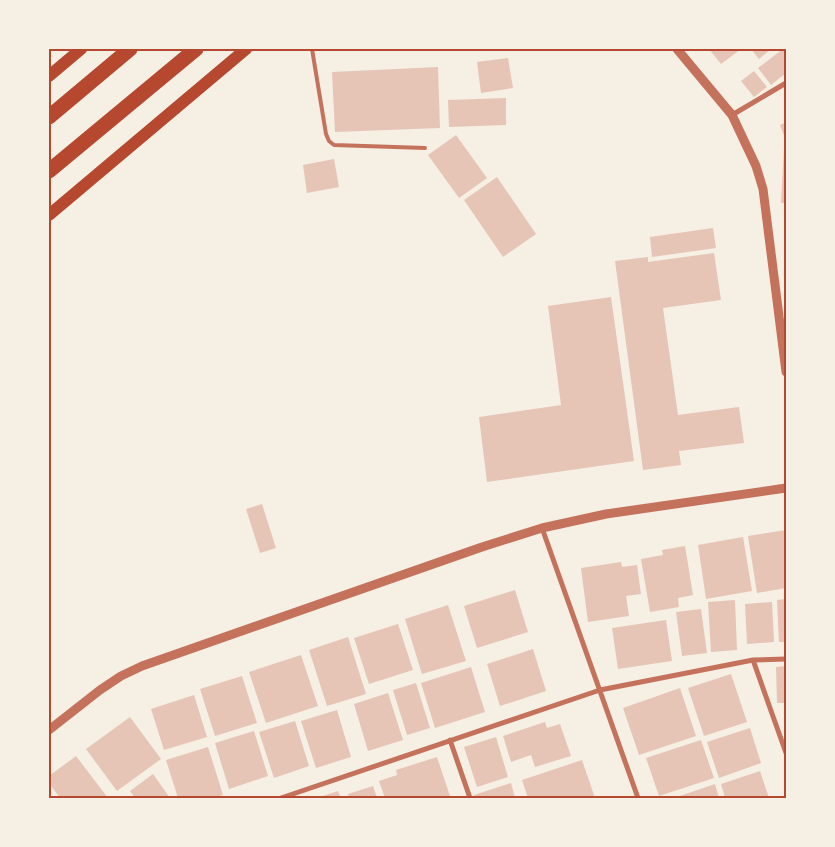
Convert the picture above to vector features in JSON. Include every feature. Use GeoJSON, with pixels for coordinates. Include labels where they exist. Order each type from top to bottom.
{"type":"FeatureCollection","features":[{"type":"Feature","properties":{"kind":"highway"},"geometry":{"type":"LineString","coordinates":[[49,117],[130,49]]}},
{"type":"Feature","properties":{"kind":"highway"},"geometry":{"type":"LineString","coordinates":[[49,171],[196,49]]}},
{"type":"Feature","properties":{"kind":"main road"},"geometry":{"type":"LineString","coordinates":[[49,76],[81,49]]}},
{"type":"Feature","properties":{"kind":"main road"},"geometry":{"type":"LineString","coordinates":[[49,215],[246,49]]}},
{"type":"Feature","properties":{"kind":"street"},"geometry":{"type":"LineString","coordinates":[[677,49],[734,114],[756,166],[763,189],[786,372]]}},
{"type":"Feature","properties":{"kind":"street"},"geometry":{"type":"LineString","coordinates":[[734,114],[786,82]]}},
{"type":"Feature","properties":{"kind":"street"},"geometry":{"type":"LineString","coordinates":[[49,730],[120,676],[142,666],[542,528],[606,514],[786,488]]}},
{"type":"Feature","properties":{"kind":"street"},"geometry":{"type":"LineString","coordinates":[[542,528],[638,798]]}},
{"type":"Feature","properties":{"kind":"street"},"geometry":{"type":"LineString","coordinates":[[281,798],[600,690],[753,660],[786,659]]}},
{"type":"Feature","properties":{"kind":"street"},"geometry":{"type":"LineString","coordinates":[[753,660],[786,753]]}},
{"type":"Feature","properties":{"kind":"street"},"geometry":{"type":"LineString","coordinates":[[450,740],[470,798]]}},
{"type":"Feature","properties":{"kind":"lane"},"geometry":{"type":"LineString","coordinates":[[312,49],[326,134],[329,141],[334,145],[426,148]]}},
{"type":"Feature","properties":{"kind":"building"},"geometry":{"type":"Polygon","coordinates":[[[709,49],[741,49],[721,64],[709,49]]]}},
{"type":"Feature","properties":{"kind":"building"},"geometry":{"type":"Polygon","coordinates":[[[751,49],[771,49],[759,59],[751,49]]]}},
{"type":"Feature","properties":{"kind":"building"},"geometry":{"type":"Polygon","coordinates":[[[783,49],[786,49],[786,73],[771,85],[758,68],[783,49]]]}},
{"type":"Feature","properties":{"kind":"building"},"geometry":{"type":"Polygon","coordinates":[[[508,58],[513,88],[481,93],[477,62],[508,58]]]}},
{"type":"Feature","properties":{"kind":"building"},"geometry":{"type":"Polygon","coordinates":[[[438,67],[440,128],[335,132],[332,72],[438,67]]]}},
{"type":"Feature","properties":{"kind":"building"},"geometry":{"type":"Polygon","coordinates":[[[754,71],[767,87],[754,97],[741,81],[754,71]]]}},
{"type":"Feature","properties":{"kind":"building"},"geometry":{"type":"Polygon","coordinates":[[[506,98],[506,125],[449,127],[448,100],[506,98]]]}},
{"type":"Feature","properties":{"kind":"building"},"geometry":{"type":"Polygon","coordinates":[[[786,122],[786,141],[780,125],[786,122]]]}},
{"type":"Feature","properties":{"kind":"building"},"geometry":{"type":"Polygon","coordinates":[[[456,135],[487,178],[459,198],[428,155],[456,135]]]}},
{"type":"Feature","properties":{"kind":"building"},"geometry":{"type":"Polygon","coordinates":[[[784,148],[786,148],[786,203],[781,203],[784,148]]]}},
{"type":"Feature","properties":{"kind":"building"},"geometry":{"type":"Polygon","coordinates":[[[334,159],[339,187],[307,193],[303,165],[334,159]]]}},
{"type":"Feature","properties":{"kind":"building"},"geometry":{"type":"Polygon","coordinates":[[[497,177],[536,234],[503,257],[464,200],[497,177]]]}},
{"type":"Feature","properties":{"kind":"building"},"geometry":{"type":"Polygon","coordinates":[[[713,228],[716,248],[652,257],[650,237],[713,228]]]}},
{"type":"Feature","properties":{"kind":"building"},"geometry":{"type":"Polygon","coordinates":[[[714,253],[721,300],[663,308],[678,415],[739,407],[744,443],[679,451],[681,465],[643,470],[615,261],[648,257],[648,262],[714,253]]]}},
{"type":"Feature","properties":{"kind":"building"},"geometry":{"type":"Polygon","coordinates":[[[611,297],[634,461],[487,482],[479,417],[561,405],[548,306],[611,297]]]}},
{"type":"Feature","properties":{"kind":"building"},"geometry":{"type":"Polygon","coordinates":[[[262,504],[276,548],[260,553],[246,509],[262,504]]]}},
{"type":"Feature","properties":{"kind":"building"},"geometry":{"type":"Polygon","coordinates":[[[786,530],[786,588],[757,593],[748,536],[786,530]]]}},
{"type":"Feature","properties":{"kind":"building"},"geometry":{"type":"Polygon","coordinates":[[[743,537],[752,591],[706,599],[698,545],[743,537]]]}},
{"type":"Feature","properties":{"kind":"building"},"geometry":{"type":"Polygon","coordinates":[[[685,546],[693,595],[678,598],[679,607],[650,612],[641,559],[663,555],[662,550],[685,546]]]}},
{"type":"Feature","properties":{"kind":"building"},"geometry":{"type":"Polygon","coordinates":[[[621,562],[622,567],[637,565],[641,594],[626,596],[629,616],[588,622],[581,568],[621,562]]]}},
{"type":"Feature","properties":{"kind":"building"},"geometry":{"type":"Polygon","coordinates":[[[515,590],[528,632],[477,648],[464,606],[515,590]]]}},
{"type":"Feature","properties":{"kind":"building"},"geometry":{"type":"Polygon","coordinates":[[[786,599],[786,642],[779,642],[777,600],[786,599]]]}},
{"type":"Feature","properties":{"kind":"building"},"geometry":{"type":"Polygon","coordinates":[[[735,600],[737,650],[711,652],[708,602],[735,600]]]}},
{"type":"Feature","properties":{"kind":"building"},"geometry":{"type":"Polygon","coordinates":[[[772,602],[774,642],[747,644],[745,604],[772,602]]]}},
{"type":"Feature","properties":{"kind":"building"},"geometry":{"type":"Polygon","coordinates":[[[448,605],[466,661],[422,674],[405,619],[448,605]]]}},
{"type":"Feature","properties":{"kind":"building"},"geometry":{"type":"Polygon","coordinates":[[[701,609],[707,653],[682,656],[676,612],[701,609]]]}},
{"type":"Feature","properties":{"kind":"building"},"geometry":{"type":"Polygon","coordinates":[[[666,620],[672,661],[618,669],[612,628],[666,620]]]}},
{"type":"Feature","properties":{"kind":"building"},"geometry":{"type":"Polygon","coordinates":[[[398,624],[413,670],[369,684],[354,638],[398,624]]]}},
{"type":"Feature","properties":{"kind":"building"},"geometry":{"type":"Polygon","coordinates":[[[348,637],[366,694],[327,706],[309,650],[348,637]]]}},
{"type":"Feature","properties":{"kind":"building"},"geometry":{"type":"Polygon","coordinates":[[[533,649],[546,691],[500,706],[487,664],[533,649]]]}},
{"type":"Feature","properties":{"kind":"building"},"geometry":{"type":"Polygon","coordinates":[[[301,655],[318,706],[266,723],[249,672],[301,655]]]}},
{"type":"Feature","properties":{"kind":"building"},"geometry":{"type":"Polygon","coordinates":[[[786,666],[786,703],[777,703],[776,667],[786,666]]]}},
{"type":"Feature","properties":{"kind":"building"},"geometry":{"type":"Polygon","coordinates":[[[471,667],[485,712],[435,728],[421,683],[471,667]]]}},
{"type":"Feature","properties":{"kind":"building"},"geometry":{"type":"Polygon","coordinates":[[[731,674],[747,722],[704,736],[688,688],[731,674]]]}},
{"type":"Feature","properties":{"kind":"building"},"geometry":{"type":"Polygon","coordinates":[[[242,676],[257,723],[215,736],[200,689],[242,676]]]}},
{"type":"Feature","properties":{"kind":"building"},"geometry":{"type":"Polygon","coordinates":[[[416,683],[430,728],[407,735],[393,690],[416,683]]]}},
{"type":"Feature","properties":{"kind":"building"},"geometry":{"type":"Polygon","coordinates":[[[680,688],[696,736],[639,755],[623,708],[680,688]]]}},
{"type":"Feature","properties":{"kind":"building"},"geometry":{"type":"Polygon","coordinates":[[[388,693],[403,740],[368,751],[354,704],[388,693]]]}},
{"type":"Feature","properties":{"kind":"building"},"geometry":{"type":"Polygon","coordinates":[[[194,695],[207,737],[164,750],[151,709],[194,695]]]}},
{"type":"Feature","properties":{"kind":"building"},"geometry":{"type":"Polygon","coordinates":[[[337,710],[351,757],[316,768],[301,721],[337,710]]]}},
{"type":"Feature","properties":{"kind":"building"},"geometry":{"type":"Polygon","coordinates":[[[130,717],[161,759],[117,791],[86,749],[130,717]]]}},
{"type":"Feature","properties":{"kind":"building"},"geometry":{"type":"Polygon","coordinates":[[[295,721],[309,766],[274,778],[259,732],[295,721]]]}},
{"type":"Feature","properties":{"kind":"building"},"geometry":{"type":"Polygon","coordinates":[[[545,722],[547,728],[560,724],[571,756],[535,767],[531,755],[511,762],[503,736],[545,722]]]}},
{"type":"Feature","properties":{"kind":"building"},"geometry":{"type":"Polygon","coordinates":[[[750,728],[761,763],[719,778],[707,742],[750,728]]]}},
{"type":"Feature","properties":{"kind":"building"},"geometry":{"type":"Polygon","coordinates":[[[254,731],[268,776],[229,789],[215,743],[254,731]]]}},
{"type":"Feature","properties":{"kind":"building"},"geometry":{"type":"Polygon","coordinates":[[[496,737],[508,777],[477,787],[464,747],[496,737]]]}},
{"type":"Feature","properties":{"kind":"building"},"geometry":{"type":"Polygon","coordinates":[[[701,740],[714,778],[659,796],[646,758],[701,740]]]}},
{"type":"Feature","properties":{"kind":"building"},"geometry":{"type":"Polygon","coordinates":[[[208,747],[223,795],[213,798],[178,798],[166,760],[208,747]]]}},
{"type":"Feature","properties":{"kind":"building"},"geometry":{"type":"Polygon","coordinates":[[[76,756],[108,798],[60,798],[49,783],[49,776],[76,756]]]}},
{"type":"Feature","properties":{"kind":"building"},"geometry":{"type":"Polygon","coordinates":[[[437,757],[450,796],[445,798],[385,798],[379,781],[397,775],[396,770],[437,757]]]}},
{"type":"Feature","properties":{"kind":"building"},"geometry":{"type":"Polygon","coordinates":[[[582,760],[595,798],[528,798],[522,780],[582,760]]]}},
{"type":"Feature","properties":{"kind":"building"},"geometry":{"type":"Polygon","coordinates":[[[760,771],[769,798],[725,798],[721,784],[760,771]]]}},
{"type":"Feature","properties":{"kind":"building"},"geometry":{"type":"Polygon","coordinates":[[[153,774],[170,798],[135,798],[130,791],[153,774]]]}},
{"type":"Feature","properties":{"kind":"building"},"geometry":{"type":"Polygon","coordinates":[[[511,783],[515,798],[475,798],[474,795],[511,783]]]}},
{"type":"Feature","properties":{"kind":"building"},"geometry":{"type":"Polygon","coordinates":[[[715,784],[719,798],[674,798],[715,784]]]}},
{"type":"Feature","properties":{"kind":"building"},"geometry":{"type":"Polygon","coordinates":[[[373,786],[377,798],[349,798],[348,794],[373,786]]]}},
{"type":"Feature","properties":{"kind":"building"},"geometry":{"type":"Polygon","coordinates":[[[338,791],[341,798],[317,798],[338,791]]]}}]}
